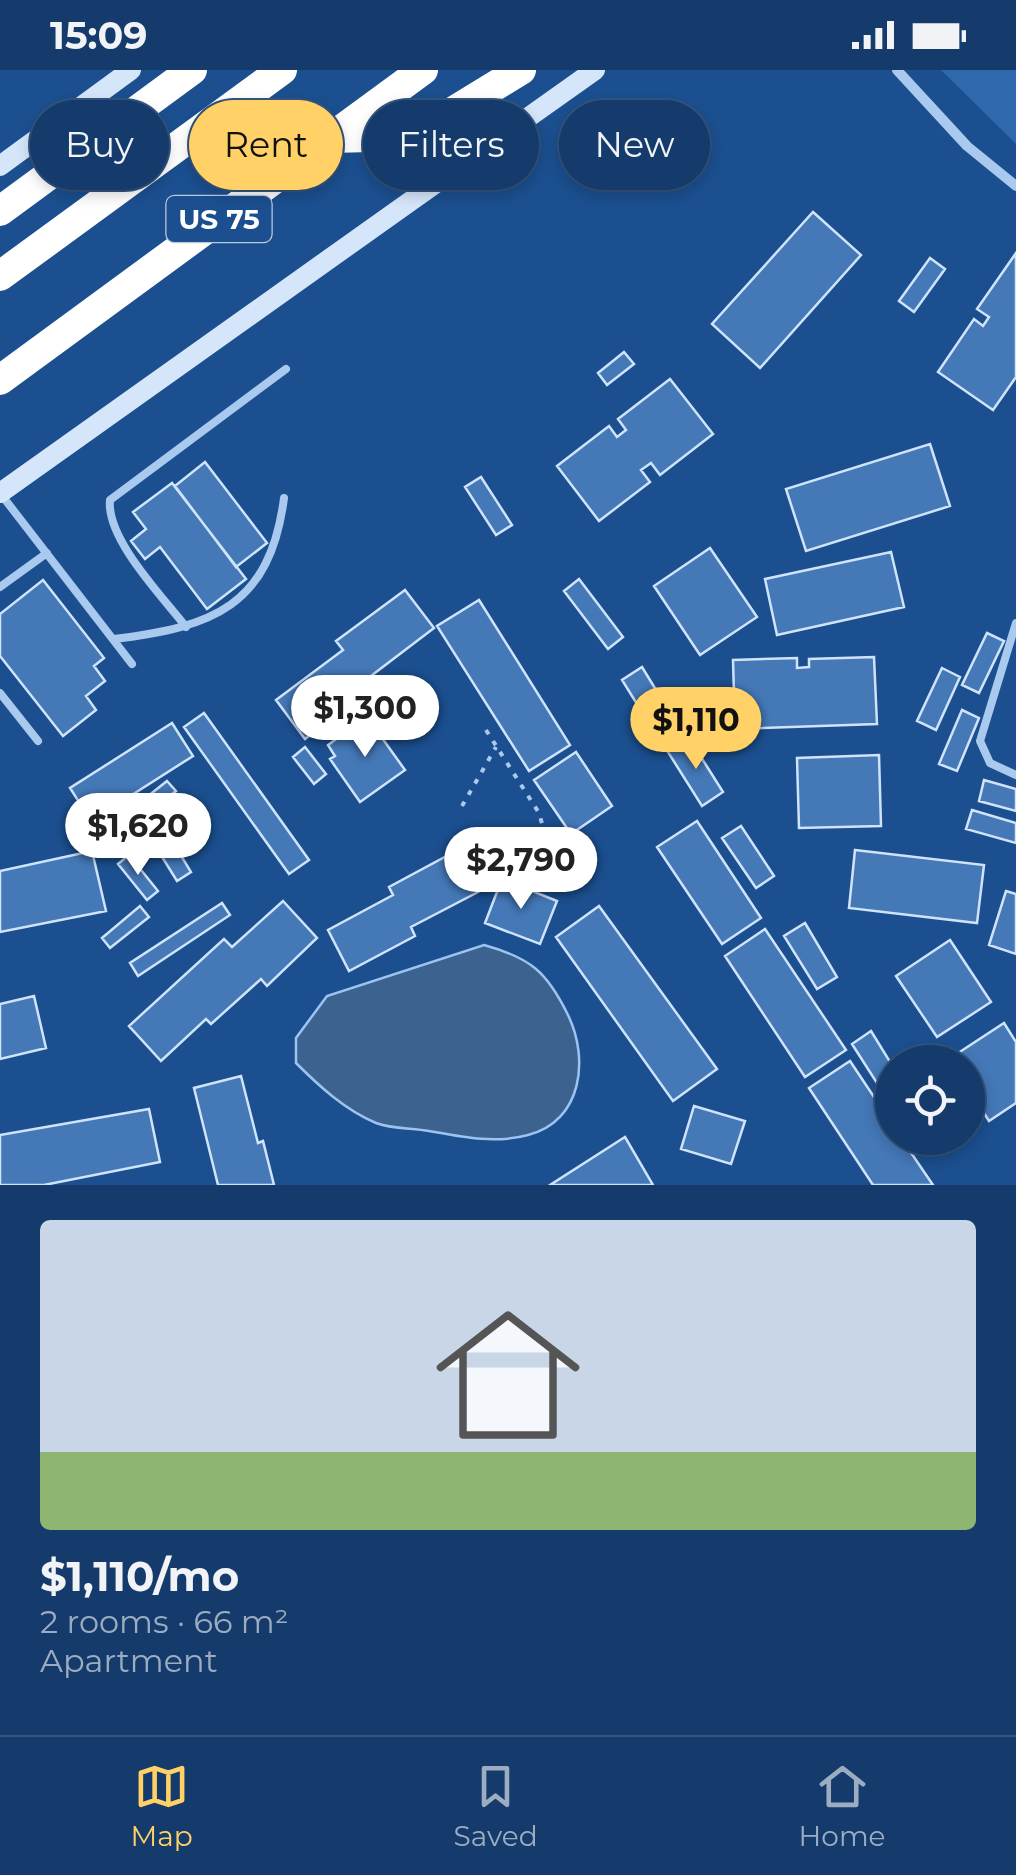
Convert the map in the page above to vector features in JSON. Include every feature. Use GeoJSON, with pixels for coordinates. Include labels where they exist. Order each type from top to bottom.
{"type":"FeatureCollection","features":[{"type":"Feature","properties":{"kind":"highway"},"geometry":{"type":"LineString","coordinates":[[0,211],[192,70]]}},
{"type":"Feature","properties":{"kind":"highway","name":"US 75"},"geometry":{"type":"LineString","coordinates":[[0,276],[282,70]]}},
{"type":"Feature","properties":{"kind":"highway","name":"US 75"},"geometry":{"type":"LineString","coordinates":[[343,129],[424,70]]}},
{"type":"Feature","properties":{"kind":"highway"},"geometry":{"type":"LineString","coordinates":[[343,138],[413,136],[521,70]]}},
{"type":"Feature","properties":{"kind":"highway","name":"US 75"},"geometry":{"type":"LineString","coordinates":[[0,380],[259,190]]}},
{"type":"Feature","properties":{"kind":"main road"},"geometry":{"type":"LineString","coordinates":[[0,493],[595,70]]}},
{"type":"Feature","properties":{"kind":"main road"},"geometry":{"type":"LineString","coordinates":[[0,166],[125,72]]}},
{"type":"Feature","properties":{"kind":"street"},"geometry":{"type":"LineString","coordinates":[[897,70],[967,146],[1016,186]]}},
{"type":"Feature","properties":{"kind":"lane"},"geometry":{"type":"LineString","coordinates":[[186,627],[124,545],[111,516],[110,500],[286,370]]}},
{"type":"Feature","properties":{"kind":"lane"},"geometry":{"type":"LineString","coordinates":[[0,493],[132,664]]}},
{"type":"Feature","properties":{"kind":"lane"},"geometry":{"type":"LineString","coordinates":[[114,640],[186,627],[237,602],[256,584],[279,539],[284,498]]}},
{"type":"Feature","properties":{"kind":"lane"},"geometry":{"type":"LineString","coordinates":[[0,587],[47,553]]}},
{"type":"Feature","properties":{"kind":"lane"},"geometry":{"type":"LineString","coordinates":[[1016,624],[980,741],[990,763],[1016,775]]}},
{"type":"Feature","properties":{"kind":"lane"},"geometry":{"type":"LineString","coordinates":[[0,693],[38,741]]}},
{"type":"Feature","properties":{"kind":"path"},"geometry":{"type":"LineString","coordinates":[[486,730],[539,814],[543,827]]}},
{"type":"Feature","properties":{"kind":"path"},"geometry":{"type":"LineString","coordinates":[[462,806],[496,747]]}},
{"type":"Feature","properties":{"kind":"shaded area"},"geometry":{"type":"Polygon","coordinates":[[[941,70],[1016,70],[1016,144],[941,70]]]}},
{"type":"Feature","properties":{"kind":"shaded area"},"geometry":{"type":"Polygon","coordinates":[[[484,945],[514,955],[545,977],[575,1032],[579,1068],[576,1086],[560,1116],[546,1128],[516,1138],[491,1139],[382,1125],[343,1104],[296,1063],[296,1038],[327,996],[484,945]]]}},
{"type":"Feature","properties":{"kind":"building"},"geometry":{"type":"Polygon","coordinates":[[[813,212],[861,255],[760,368],[712,324],[813,212]]]}},
{"type":"Feature","properties":{"kind":"building"},"geometry":{"type":"Polygon","coordinates":[[[1016,253],[1016,377],[993,410],[938,372],[974,319],[983,326],[989,317],[977,309],[1016,253]]]}},
{"type":"Feature","properties":{"kind":"building"},"geometry":{"type":"Polygon","coordinates":[[[930,258],[945,269],[914,312],[899,301],[930,258]]]}},
{"type":"Feature","properties":{"kind":"building"},"geometry":{"type":"Polygon","coordinates":[[[624,352],[634,364],[607,385],[598,373],[624,352]]]}},
{"type":"Feature","properties":{"kind":"building"},"geometry":{"type":"Polygon","coordinates":[[[670,379],[713,434],[660,475],[651,463],[641,470],[650,482],[599,521],[557,466],[609,426],[617,437],[626,430],[618,419],[670,379]]]}},
{"type":"Feature","properties":{"kind":"building"},"geometry":{"type":"Polygon","coordinates":[[[930,444],[950,506],[806,551],[786,489],[930,444]]]}},
{"type":"Feature","properties":{"kind":"building"},"geometry":{"type":"Polygon","coordinates":[[[205,462],[267,543],[236,567],[175,486],[205,462]]]}},
{"type":"Feature","properties":{"kind":"building"},"geometry":{"type":"Polygon","coordinates":[[[481,477],[512,525],[496,535],[465,487],[481,477]]]}},
{"type":"Feature","properties":{"kind":"building"},"geometry":{"type":"Polygon","coordinates":[[[172,483],[246,579],[207,609],[160,547],[145,559],[131,541],[146,529],[133,512],[172,483]]]}},
{"type":"Feature","properties":{"kind":"building"},"geometry":{"type":"Polygon","coordinates":[[[710,548],[757,617],[700,655],[654,586],[710,548]]]}},
{"type":"Feature","properties":{"kind":"building"},"geometry":{"type":"Polygon","coordinates":[[[891,552],[904,607],[777,635],[765,579],[891,552]]]}},
{"type":"Feature","properties":{"kind":"building"},"geometry":{"type":"Polygon","coordinates":[[[579,579],[623,637],[608,649],[564,591],[579,579]]]}},
{"type":"Feature","properties":{"kind":"building"},"geometry":{"type":"Polygon","coordinates":[[[43,580],[104,658],[94,666],[105,681],[86,696],[96,710],[63,736],[0,656],[0,614],[43,580]]]}},
{"type":"Feature","properties":{"kind":"building"},"geometry":{"type":"Polygon","coordinates":[[[405,590],[434,628],[367,679],[374,687],[305,739],[276,700],[343,650],[336,641],[405,590]]]}},
{"type":"Feature","properties":{"kind":"building"},"geometry":{"type":"Polygon","coordinates":[[[479,600],[570,745],[529,771],[437,626],[479,600]]]}},
{"type":"Feature","properties":{"kind":"building"},"geometry":{"type":"Polygon","coordinates":[[[987,633],[1004,641],[979,693],[962,685],[987,633]]]}},
{"type":"Feature","properties":{"kind":"building"},"geometry":{"type":"Polygon","coordinates":[[[874,657],[877,724],[735,729],[733,660],[797,658],[797,668],[809,667],[809,659],[874,657]]]}},
{"type":"Feature","properties":{"kind":"building"},"geometry":{"type":"Polygon","coordinates":[[[642,667],[675,721],[655,733],[622,680],[642,667]]]}},
{"type":"Feature","properties":{"kind":"building"},"geometry":{"type":"Polygon","coordinates":[[[942,668],[960,677],[936,730],[917,721],[942,668]]]}},
{"type":"Feature","properties":{"kind":"building"},"geometry":{"type":"Polygon","coordinates":[[[962,710],[979,718],[957,771],[939,764],[962,710]]]}},
{"type":"Feature","properties":{"kind":"building"},"geometry":{"type":"Polygon","coordinates":[[[204,713],[309,860],[289,874],[184,727],[204,713]]]}},
{"type":"Feature","properties":{"kind":"building"},"geometry":{"type":"Polygon","coordinates":[[[367,717],[405,770],[360,802],[330,759],[335,756],[328,745],[367,717]]]}},
{"type":"Feature","properties":{"kind":"building"},"geometry":{"type":"Polygon","coordinates":[[[172,723],[193,756],[91,821],[70,788],[172,723]]]}},
{"type":"Feature","properties":{"kind":"building"},"geometry":{"type":"Polygon","coordinates":[[[689,738],[723,792],[702,806],[668,752],[689,738]]]}},
{"type":"Feature","properties":{"kind":"building"},"geometry":{"type":"Polygon","coordinates":[[[305,747],[326,774],[314,784],[293,757],[305,747]]]}},
{"type":"Feature","properties":{"kind":"building"},"geometry":{"type":"Polygon","coordinates":[[[576,752],[612,806],[571,834],[534,780],[576,752]]]}},
{"type":"Feature","properties":{"kind":"building"},"geometry":{"type":"Polygon","coordinates":[[[879,755],[881,826],[799,828],[797,758],[879,755]]]}},
{"type":"Feature","properties":{"kind":"building"},"geometry":{"type":"Polygon","coordinates":[[[984,780],[1016,789],[1016,811],[979,801],[984,780]]]}},
{"type":"Feature","properties":{"kind":"building"},"geometry":{"type":"Polygon","coordinates":[[[167,781],[176,791],[132,827],[123,816],[167,781]]]}},
{"type":"Feature","properties":{"kind":"building"},"geometry":{"type":"Polygon","coordinates":[[[972,810],[1016,823],[1016,843],[966,829],[972,810]]]}},
{"type":"Feature","properties":{"kind":"building"},"geometry":{"type":"Polygon","coordinates":[[[697,821],[761,918],[722,944],[657,847],[697,821]]]}},
{"type":"Feature","properties":{"kind":"building"},"geometry":{"type":"Polygon","coordinates":[[[741,826],[774,876],[756,888],[722,838],[741,826]]]}},
{"type":"Feature","properties":{"kind":"building"},"geometry":{"type":"Polygon","coordinates":[[[174,844],[191,872],[177,881],[159,852],[174,844]]]}},
{"type":"Feature","properties":{"kind":"building"},"geometry":{"type":"Polygon","coordinates":[[[855,850],[984,865],[977,923],[849,908],[855,850]]]}},
{"type":"Feature","properties":{"kind":"building"},"geometry":{"type":"Polygon","coordinates":[[[92,851],[106,911],[0,932],[0,871],[92,851]]]}},
{"type":"Feature","properties":{"kind":"building"},"geometry":{"type":"Polygon","coordinates":[[[456,851],[478,892],[411,927],[415,936],[349,971],[328,930],[393,895],[389,887],[456,851]]]}},
{"type":"Feature","properties":{"kind":"building"},"geometry":{"type":"Polygon","coordinates":[[[129,855],[158,891],[147,900],[118,864],[129,855]]]}},
{"type":"Feature","properties":{"kind":"building"},"geometry":{"type":"Polygon","coordinates":[[[502,879],[557,901],[540,944],[485,923],[502,879]]]}},
{"type":"Feature","properties":{"kind":"building"},"geometry":{"type":"Polygon","coordinates":[[[1006,891],[1016,894],[1016,954],[989,945],[1006,891]]]}},
{"type":"Feature","properties":{"kind":"building"},"geometry":{"type":"Polygon","coordinates":[[[283,901],[317,938],[267,986],[261,979],[211,1024],[206,1019],[161,1061],[129,1026],[224,939],[232,947],[283,901]]]}},
{"type":"Feature","properties":{"kind":"building"},"geometry":{"type":"Polygon","coordinates":[[[222,903],[230,915],[138,976],[130,963],[222,903]]]}},
{"type":"Feature","properties":{"kind":"building"},"geometry":{"type":"Polygon","coordinates":[[[140,906],[149,917],[110,948],[102,938],[140,906]]]}},
{"type":"Feature","properties":{"kind":"building"},"geometry":{"type":"Polygon","coordinates":[[[599,906],[717,1069],[673,1101],[556,937],[599,906]]]}},
{"type":"Feature","properties":{"kind":"building"},"geometry":{"type":"Polygon","coordinates":[[[805,923],[837,977],[817,989],[784,936],[805,923]]]}},
{"type":"Feature","properties":{"kind":"building"},"geometry":{"type":"Polygon","coordinates":[[[765,929],[846,1050],[805,1077],[725,956],[765,929]]]}},
{"type":"Feature","properties":{"kind":"building"},"geometry":{"type":"Polygon","coordinates":[[[950,940],[991,1002],[937,1037],[896,976],[950,940]]]}},
{"type":"Feature","properties":{"kind":"building"},"geometry":{"type":"Polygon","coordinates":[[[34,996],[46,1048],[0,1059],[0,1004],[34,996]]]}},
{"type":"Feature","properties":{"kind":"building"},"geometry":{"type":"Polygon","coordinates":[[[1004,1023],[1016,1042],[1016,1103],[989,1121],[985,1115],[985,1045],[970,1045],[1004,1023]]]}},
{"type":"Feature","properties":{"kind":"building"},"geometry":{"type":"Polygon","coordinates":[[[871,1031],[880,1045],[875,1045],[875,1080],[852,1044],[871,1031]]]}},
{"type":"Feature","properties":{"kind":"building"},"geometry":{"type":"Polygon","coordinates":[[[850,1061],[875,1098],[875,1155],[913,1155],[933,1185],[873,1185],[809,1088],[850,1061]]]}},
{"type":"Feature","properties":{"kind":"building"},"geometry":{"type":"Polygon","coordinates":[[[241,1076],[258,1143],[263,1141],[274,1185],[218,1185],[194,1088],[241,1076]]]}},
{"type":"Feature","properties":{"kind":"building"},"geometry":{"type":"Polygon","coordinates":[[[694,1106],[745,1121],[731,1164],[681,1149],[694,1106]]]}},
{"type":"Feature","properties":{"kind":"building"},"geometry":{"type":"Polygon","coordinates":[[[149,1109],[160,1162],[44,1185],[0,1185],[0,1135],[149,1109]]]}},
{"type":"Feature","properties":{"kind":"building"},"geometry":{"type":"Polygon","coordinates":[[[625,1137],[653,1185],[550,1185],[625,1137]]]}}]}
